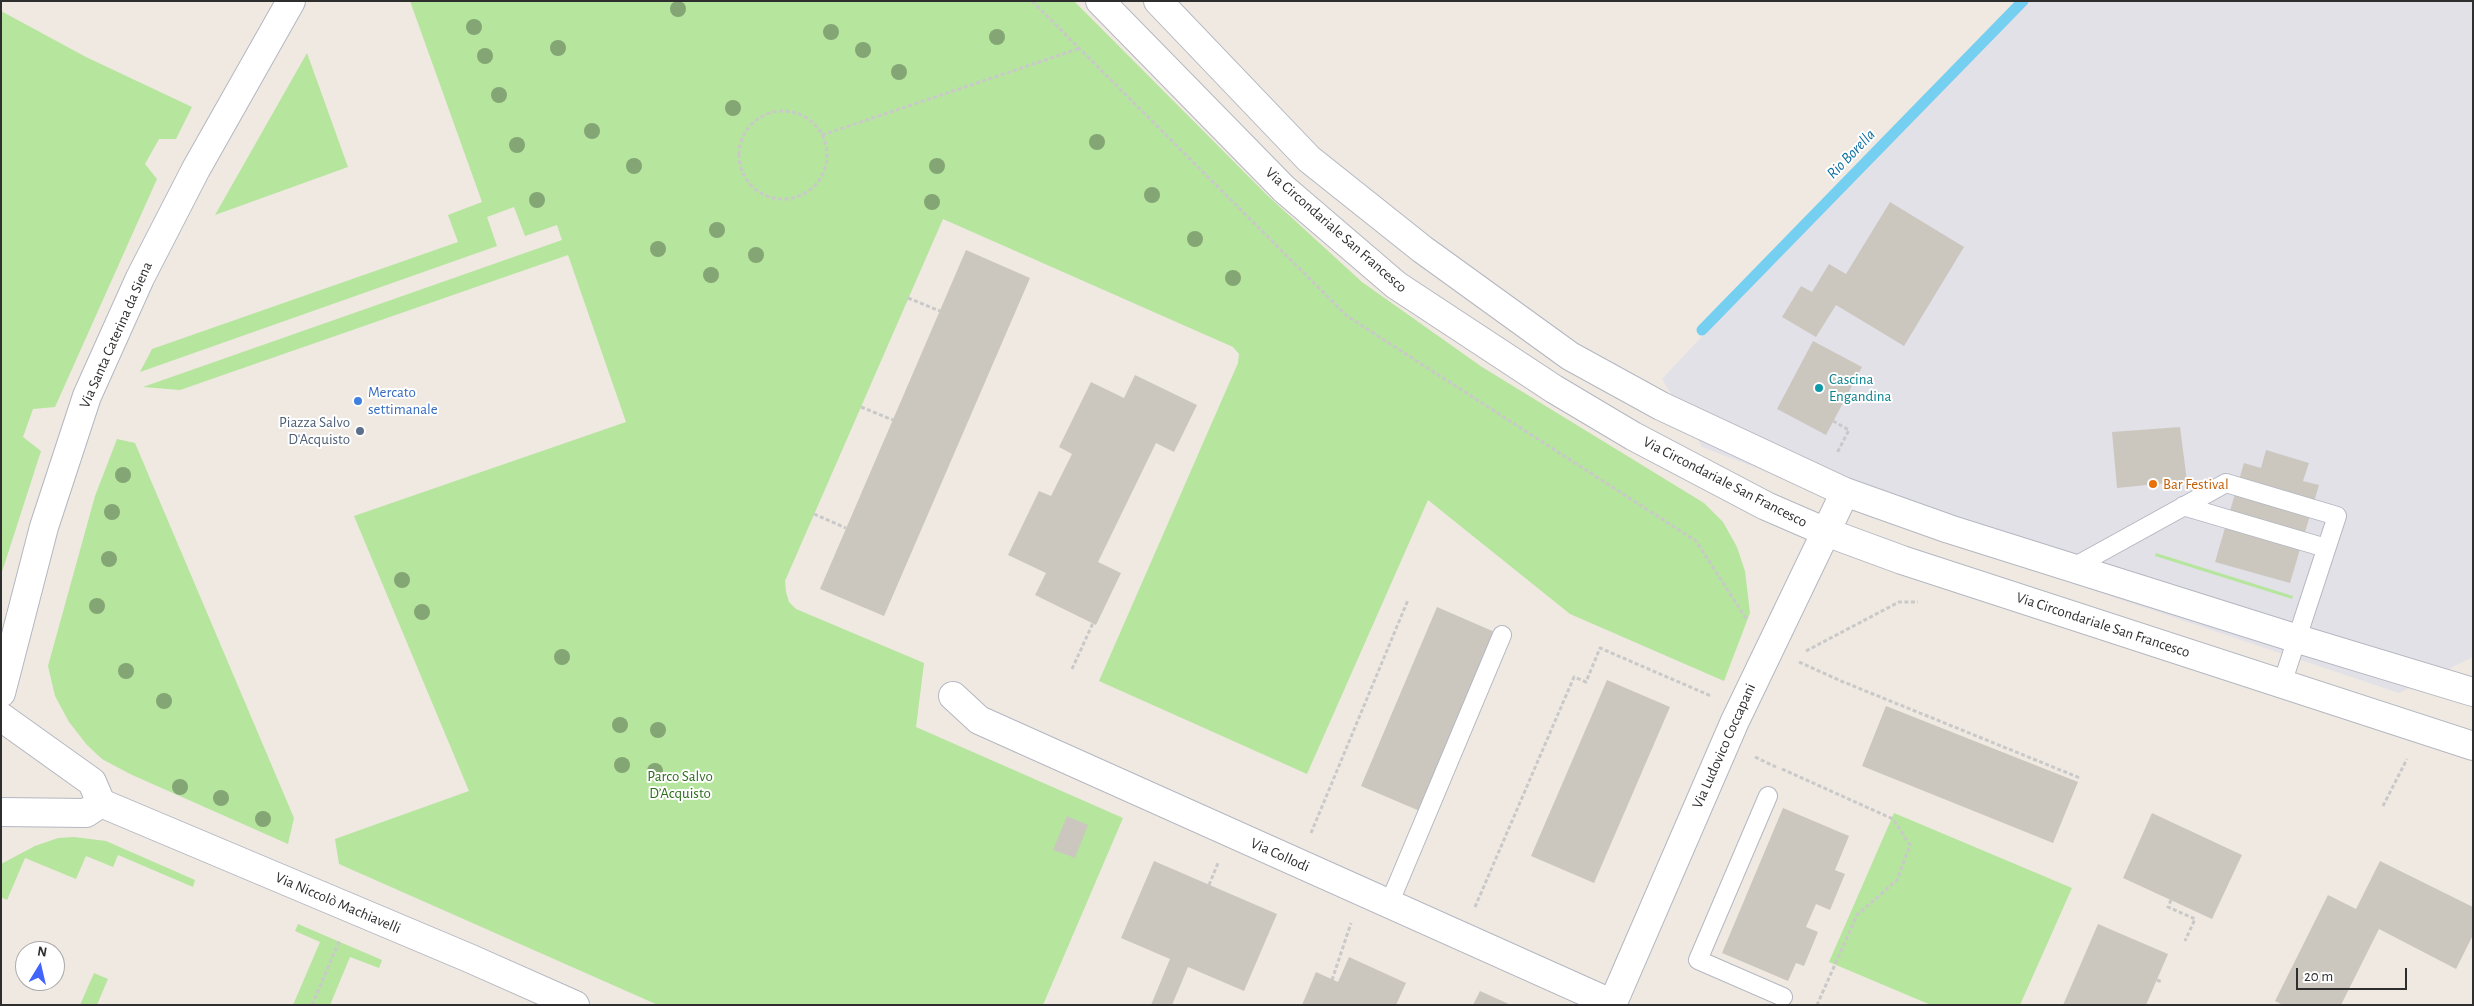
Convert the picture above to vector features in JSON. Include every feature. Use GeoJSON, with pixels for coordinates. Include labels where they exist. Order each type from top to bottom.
{"type":"FeatureCollection","features":[{"type":"Feature","properties":{"kind":"street","name":"Via Santa Caterina da Siena"},"geometry":{"type":"LineString","coordinates":[[1,693],[44,527],[87,396],[140,278],[192,178],[291,1]]}},
{"type":"Feature","properties":{"kind":"street","name":"Via Circondariale San Francesco"},"geometry":{"type":"LineString","coordinates":[[1100,1],[1284,189],[1396,285],[1554,389],[1634,436],[1766,506],[1826,532],[1902,560],[2473,746]]}},
{"type":"Feature","properties":{"kind":"street"},"geometry":{"type":"LineString","coordinates":[[1158,1],[1309,159],[1422,249],[1570,356],[1660,406],[1845,492],[1949,529],[2473,692]]}},
{"type":"Feature","properties":{"kind":"street","name":"Via Ludovico Coccapani"},"geometry":{"type":"LineString","coordinates":[[1613,1004],[1724,744],[1845,492]]}},
{"type":"Feature","properties":{"kind":"street","name":"Via Collodi"},"geometry":{"type":"LineString","coordinates":[[953,696],[979,720],[1613,1004]]}},
{"type":"Feature","properties":{"kind":"street"},"geometry":{"type":"LineString","coordinates":[[1,717],[92,782],[101,803],[86,812],[1,812]]}},
{"type":"Feature","properties":{"kind":"street","name":"Via Niccolò Machiavelli"},"geometry":{"type":"LineString","coordinates":[[101,803],[469,958],[575,1005]]}},
{"type":"Feature","properties":{"kind":"lane"},"geometry":{"type":"LineString","coordinates":[[2072,568],[2226,483],[2337,516],[2282,684]]}},
{"type":"Feature","properties":{"kind":"lane"},"geometry":{"type":"LineString","coordinates":[[2183,506],[2326,548]]}},
{"type":"Feature","properties":{"kind":"lane"},"geometry":{"type":"LineString","coordinates":[[1389,904],[1502,635]]}},
{"type":"Feature","properties":{"kind":"lane"},"geometry":{"type":"LineString","coordinates":[[1768,796],[1698,960],[1783,997]]}},
{"type":"Feature","properties":{"kind":"path"},"geometry":{"type":"LineString","coordinates":[[822,135],[1078,49]]}},
{"type":"Feature","properties":{"kind":"path"},"geometry":{"type":"LineString","coordinates":[[787,112],[801,115],[813,123],[822,135],[826,149],[826,163],[821,177],[812,188],[800,196],[785,199],[771,198],[758,192],[747,181],[741,168],[739,154],[745,134],[760,118],[773,113],[787,112]]}},
{"type":"Feature","properties":{"kind":"path"},"geometry":{"type":"LineString","coordinates":[[908,298],[940,311]]}},
{"type":"Feature","properties":{"kind":"path"},"geometry":{"type":"LineString","coordinates":[[861,407],[893,420]]}},
{"type":"Feature","properties":{"kind":"path"},"geometry":{"type":"LineString","coordinates":[[1833,422],[1849,430],[1836,456]]}},
{"type":"Feature","properties":{"kind":"path"},"geometry":{"type":"LineString","coordinates":[[814,514],[846,528]]}},
{"type":"Feature","properties":{"kind":"path"},"geometry":{"type":"LineString","coordinates":[[1309,838],[1408,600]]}},
{"type":"Feature","properties":{"kind":"path"},"geometry":{"type":"LineString","coordinates":[[1926,602],[1899,602],[1802,653],[1799,662],[2080,778]]}},
{"type":"Feature","properties":{"kind":"path"},"geometry":{"type":"LineString","coordinates":[[1072,669],[1093,623]]}},
{"type":"Feature","properties":{"kind":"path"},"geometry":{"type":"LineString","coordinates":[[1472,913],[1574,677],[1586,682],[1600,648],[1719,699]]}},
{"type":"Feature","properties":{"kind":"path"},"geometry":{"type":"LineString","coordinates":[[1724,744],[1893,819],[1910,845],[1897,880],[1857,915],[1818,1005]]}},
{"type":"Feature","properties":{"kind":"path"},"geometry":{"type":"LineString","coordinates":[[2383,806],[2409,756],[2400,753]]}},
{"type":"Feature","properties":{"kind":"path"},"geometry":{"type":"LineString","coordinates":[[1209,885],[1222,856]]}},
{"type":"Feature","properties":{"kind":"path"},"geometry":{"type":"LineString","coordinates":[[2171,900],[2168,907],[2195,919],[2185,942]]}},
{"type":"Feature","properties":{"kind":"path"},"geometry":{"type":"LineString","coordinates":[[1332,980],[1354,916]]}},
{"type":"Feature","properties":{"kind":"path"},"geometry":{"type":"LineString","coordinates":[[312,1005],[341,937]]}},
{"type":"Feature","properties":{"kind":"path"},"geometry":{"type":"LineString","coordinates":[[2157,980],[2162,982]]}},
{"type":"Feature","properties":{"kind":"shaded area"},"geometry":{"type":"Polygon","coordinates":[[[2016,1],[2473,1],[2473,657],[2399,693],[1961,546],[1702,447],[1662,379],[2016,1]]]}},
{"type":"Feature","properties":{"kind":"green space","name":"Parco Salvo D’Acquisto"},"geometry":{"type":"Polygon","coordinates":[[[410,1],[1074,1],[1267,195],[1362,282],[1482,367],[1704,503],[1723,522],[1737,547],[1745,571],[1750,613],[1724,681],[1570,614],[1428,500],[1307,774],[1099,681],[1238,363],[1239,354],[1233,347],[943,219],[785,581],[786,592],[789,602],[796,609],[924,663],[916,727],[1123,818],[1043,1005],[658,1005],[339,864],[335,839],[469,791],[354,516],[626,422],[568,255],[180,390],[143,387],[562,240],[557,225],[525,236],[514,207],[487,217],[497,246],[140,372],[152,349],[458,242],[448,215],[482,202],[410,1]]]}},
{"type":"Feature","properties":{"kind":"green space"},"geometry":{"type":"Polygon","coordinates":[[[1,11],[86,57],[192,107],[176,139],[159,139],[145,164],[157,179],[55,407],[33,409],[23,437],[41,451],[1,575],[1,11]]]}},
{"type":"Feature","properties":{"kind":"green space"},"geometry":{"type":"Polygon","coordinates":[[[307,53],[348,167],[215,215],[307,53]]]}},
{"type":"Feature","properties":{"kind":"green space"},"geometry":{"type":"Polygon","coordinates":[[[117,439],[135,443],[294,818],[288,844],[130,774],[102,759],[87,745],[69,722],[55,696],[48,666],[95,496],[117,439]]]}},
{"type":"Feature","properties":{"kind":"green space"},"geometry":{"type":"Polygon","coordinates":[[[2156,553],[2293,596],[2292,599],[2155,556],[2156,553]]]}},
{"type":"Feature","properties":{"kind":"green space"},"geometry":{"type":"Polygon","coordinates":[[[1894,813],[2072,888],[2020,1005],[1931,1005],[1829,962],[1894,813]]]}},
{"type":"Feature","properties":{"kind":"green space"},"geometry":{"type":"Polygon","coordinates":[[[74,837],[106,841],[195,880],[193,887],[118,855],[113,867],[86,856],[76,879],[25,858],[7,900],[1,897],[1,864],[35,846],[58,838],[74,837]]]}},
{"type":"Feature","properties":{"kind":"green space"},"geometry":{"type":"Polygon","coordinates":[[[298,924],[382,960],[379,968],[350,957],[330,1005],[293,1005],[320,942],[295,931],[298,924]]]}},
{"type":"Feature","properties":{"kind":"green space"},"geometry":{"type":"Polygon","coordinates":[[[94,973],[108,979],[97,1005],[80,1005],[94,973]]]}},
{"type":"Feature","properties":{"kind":"building"},"geometry":{"type":"Polygon","coordinates":[[[1890,202],[1964,247],[1904,346],[1836,305],[1816,337],[1782,317],[1801,286],[1812,292],[1829,264],[1846,274],[1890,202]]]}},
{"type":"Feature","properties":{"kind":"building"},"geometry":{"type":"Polygon","coordinates":[[[966,250],[1030,278],[884,616],[820,589],[966,250]]]}},
{"type":"Feature","properties":{"kind":"building","name":"Cascina Engandina"},"geometry":{"type":"Polygon","coordinates":[[[1813,341],[1862,367],[1826,435],[1777,409],[1813,341]]]}},
{"type":"Feature","properties":{"kind":"building"},"geometry":{"type":"Polygon","coordinates":[[[1135,375],[1197,405],[1174,452],[1156,443],[1098,562],[1121,573],[1096,625],[1035,595],[1046,573],[1008,555],[1039,491],[1051,496],[1072,454],[1059,447],[1091,382],[1124,398],[1135,375]]]}},
{"type":"Feature","properties":{"kind":"building"},"geometry":{"type":"Polygon","coordinates":[[[2180,427],[2187,481],[2117,488],[2112,432],[2180,427]]]}},
{"type":"Feature","properties":{"kind":"building"},"geometry":{"type":"Polygon","coordinates":[[[2266,450],[2309,463],[2303,481],[2319,485],[2290,583],[2215,562],[2244,463],[2261,468],[2266,450]]]}},
{"type":"Feature","properties":{"kind":"building"},"geometry":{"type":"Polygon","coordinates":[[[1437,607],[1497,633],[1422,812],[1361,786],[1437,607]]]}},
{"type":"Feature","properties":{"kind":"building"},"geometry":{"type":"Polygon","coordinates":[[[1607,680],[1670,707],[1594,883],[1531,856],[1607,680]]]}},
{"type":"Feature","properties":{"kind":"building"},"geometry":{"type":"Polygon","coordinates":[[[1886,706],[2078,782],[2053,843],[1862,766],[1886,706]]]}},
{"type":"Feature","properties":{"kind":"building"},"geometry":{"type":"Polygon","coordinates":[[[1783,808],[1849,836],[1835,870],[1845,874],[1830,910],[1816,904],[1806,927],[1818,932],[1804,966],[1796,963],[1788,981],[1722,953],[1783,808]]]}},
{"type":"Feature","properties":{"kind":"building"},"geometry":{"type":"Polygon","coordinates":[[[2152,813],[2242,855],[2212,919],[2123,878],[2152,813]]]}},
{"type":"Feature","properties":{"kind":"building"},"geometry":{"type":"Polygon","coordinates":[[[1067,816],[1088,825],[1075,858],[1053,850],[1067,816]]]}},
{"type":"Feature","properties":{"kind":"building"},"geometry":{"type":"Polygon","coordinates":[[[1154,861],[1277,914],[1244,991],[1188,967],[1172,1005],[1151,1005],[1170,959],[1121,938],[1154,861]]]}},
{"type":"Feature","properties":{"kind":"building"},"geometry":{"type":"Polygon","coordinates":[[[2380,861],[2473,907],[2473,935],[2456,969],[2379,929],[2341,1005],[2283,1005],[2275,1001],[2328,895],[2356,909],[2380,861]]]}},
{"type":"Feature","properties":{"kind":"building"},"geometry":{"type":"Polygon","coordinates":[[[2098,924],[2168,954],[2146,1005],[2063,1005],[2098,924]]]}},
{"type":"Feature","properties":{"kind":"building"},"geometry":{"type":"Polygon","coordinates":[[[1349,957],[1406,983],[1396,1005],[1302,1005],[1316,972],[1338,982],[1349,957]]]}},
{"type":"Feature","properties":{"kind":"building"},"geometry":{"type":"Polygon","coordinates":[[[1480,991],[1511,1005],[1473,1005],[1480,991]]]}},
{"type":"Feature","properties":{"kind":"waterway","name":"Rio Borella"},"geometry":{"type":"LineString","coordinates":[[1702,330],[2023,1]]}},
{"type":"Feature","properties":{"kind":"place","name":"Cascina Engandina"},"geometry":{"type":"Point","coordinates":[1819,388]}},
{"type":"Feature","properties":{"kind":"place","name":"Mercato settimanale"},"geometry":{"type":"Point","coordinates":[358,401]}},
{"type":"Feature","properties":{"kind":"place","name":"Piazza Salvo D'Acquisto"},"geometry":{"type":"Point","coordinates":[360,431]}},
{"type":"Feature","properties":{"kind":"place","name":"Bar Festival"},"geometry":{"type":"Point","coordinates":[2153,484]}}]}
